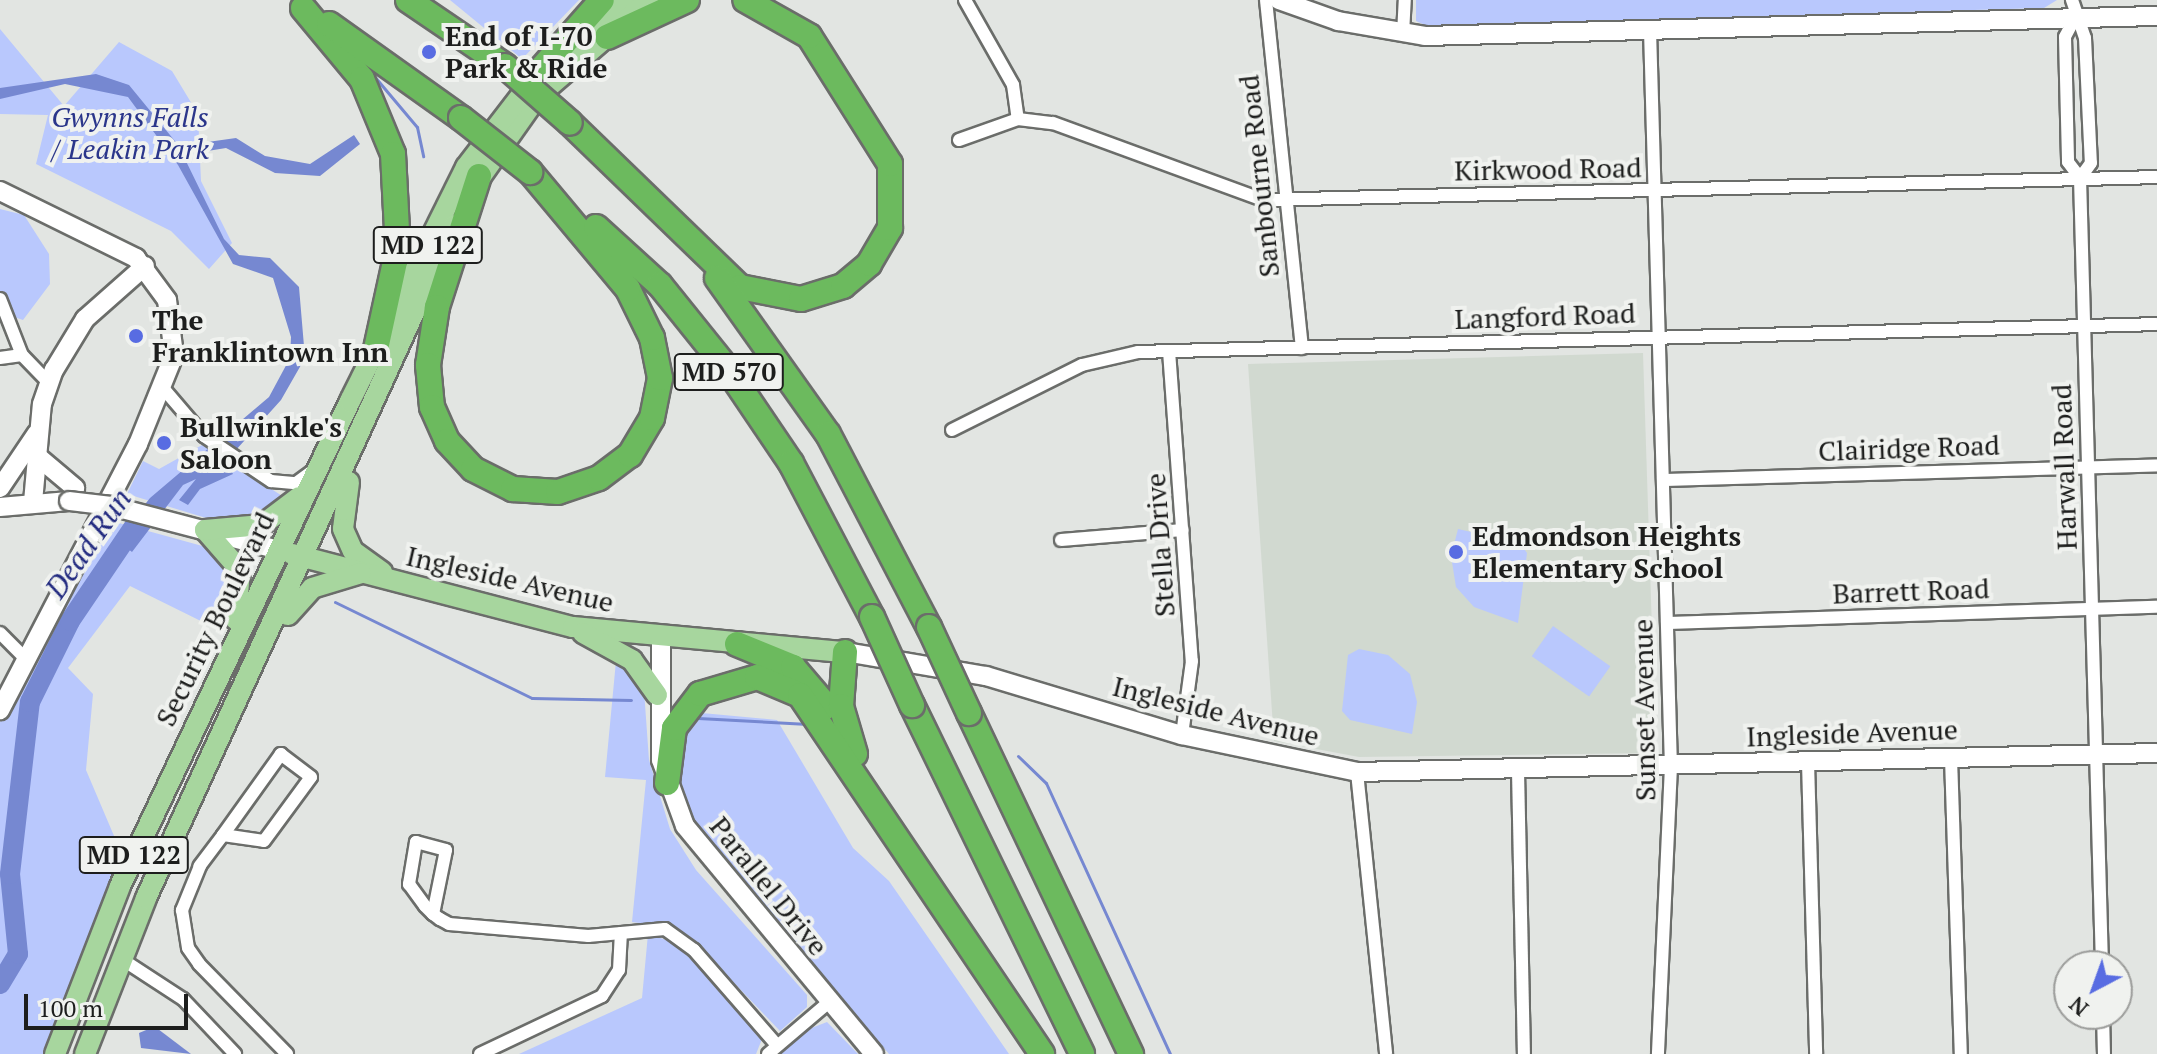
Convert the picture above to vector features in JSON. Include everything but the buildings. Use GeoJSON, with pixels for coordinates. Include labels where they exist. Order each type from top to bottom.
{"type":"FeatureCollection","features":[{"type":"Feature","properties":{"kind":"highway","name":"MD 570"},"geometry":{"type":"LineString","coordinates":[[408,0],[505,66],[570,123],[679,231],[828,434],[929,627],[1131,1054]]}},
{"type":"Feature","properties":{"kind":"highway"},"geometry":{"type":"LineString","coordinates":[[434,0],[505,66]]}},
{"type":"Feature","properties":{"kind":"highway"},"geometry":{"type":"LineString","coordinates":[[527,85],[602,0]]}},
{"type":"Feature","properties":{"kind":"highway"},"geometry":{"type":"LineString","coordinates":[[607,37],[687,0]]}},
{"type":"Feature","properties":{"kind":"highway"},"geometry":{"type":"LineString","coordinates":[[679,231],[740,287],[791,299],[850,280],[890,228],[890,164],[840,75],[794,24],[745,0]]}},
{"type":"Feature","properties":{"kind":"highway","name":"MD 570"},"geometry":{"type":"LineString","coordinates":[[296,4],[461,118],[530,172],[660,285],[726,367],[791,463],[872,617],[1082,1054]]}},
{"type":"Feature","properties":{"kind":"highway"},"geometry":{"type":"LineString","coordinates":[[296,4],[362,79],[393,154],[398,248],[376,349]]}},
{"type":"Feature","properties":{"kind":"highway"},"geometry":{"type":"LineString","coordinates":[[479,176],[437,307],[428,365],[432,407],[447,441],[473,469],[513,489],[558,492],[599,478],[630,455],[652,418],[660,378],[652,338],[628,289],[530,172]]}},
{"type":"Feature","properties":{"kind":"highway"},"geometry":{"type":"LineString","coordinates":[[737,644],[804,677],[851,746],[960,927]]}},
{"type":"Feature","properties":{"kind":"highway"},"geometry":{"type":"LineString","coordinates":[[845,652],[841,706],[851,746]]}},
{"type":"Feature","properties":{"kind":"highway"},"geometry":{"type":"LineString","coordinates":[[667,783],[674,728],[700,694],[743,678],[787,687],[811,706],[1042,1054]]}},
{"type":"Feature","properties":{"kind":"main road","name":"Security Boulevard"},"geometry":{"type":"LineString","coordinates":[[55,1054],[104,923],[279,550],[300,484],[320,464],[466,167],[527,85],[628,0]]}},
{"type":"Feature","properties":{"kind":"main road","name":"Security Boulevard"},"geometry":{"type":"LineString","coordinates":[[85,1054],[120,958],[479,176],[537,97],[649,0]]}},
{"type":"Feature","properties":{"kind":"main road"},"geometry":{"type":"LineString","coordinates":[[371,417],[346,493],[343,529],[362,560],[399,583]]}},
{"type":"Feature","properties":{"kind":"main road"},"geometry":{"type":"LineString","coordinates":[[199,529],[274,519],[300,484]]}},
{"type":"Feature","properties":{"kind":"main road"},"geometry":{"type":"LineString","coordinates":[[199,529],[233,558],[242,580],[225,660]]}},
{"type":"Feature","properties":{"kind":"main road","name":"Ingleside Avenue"},"geometry":{"type":"LineString","coordinates":[[279,550],[573,627],[661,638],[845,652]]}},
{"type":"Feature","properties":{"kind":"main road"},"geometry":{"type":"LineString","coordinates":[[263,651],[304,593],[362,573]]}},
{"type":"Feature","properties":{"kind":"main road"},"geometry":{"type":"LineString","coordinates":[[573,627],[632,660],[657,695]]}},
{"type":"Feature","properties":{"kind":"street"},"geometry":{"type":"LineString","coordinates":[[965,0],[1013,85],[1018,119]]}},
{"type":"Feature","properties":{"kind":"street","name":"Sanbourne Road"},"geometry":{"type":"LineString","coordinates":[[1266,0],[1302,348]]}},
{"type":"Feature","properties":{"kind":"street"},"geometry":{"type":"LineString","coordinates":[[1279,0],[1403,34],[1650,30],[2074,9],[2157,16]]}},
{"type":"Feature","properties":{"kind":"street"},"geometry":{"type":"LineString","coordinates":[[1403,34],[1405,0]]}},
{"type":"Feature","properties":{"kind":"street","name":"Harwall Road"},"geometry":{"type":"LineString","coordinates":[[2074,9],[2085,38],[2091,163],[2080,178]]}},
{"type":"Feature","properties":{"kind":"street","name":"Harwall Road"},"geometry":{"type":"LineString","coordinates":[[2074,9],[2065,37],[2068,162],[2080,178],[2102,950]]}},
{"type":"Feature","properties":{"kind":"street","name":"Sunset Avenue"},"geometry":{"type":"LineString","coordinates":[[1650,30],[1671,766],[1658,1054]]}},
{"type":"Feature","properties":{"kind":"street","name":"Kirkwood Road"},"geometry":{"type":"LineString","coordinates":[[959,140],[1018,119],[1070,127],[1249,198],[1286,200],[2157,177]]}},
{"type":"Feature","properties":{"kind":"street"},"geometry":{"type":"LineString","coordinates":[[0,191],[99,234],[145,266],[167,300],[174,355],[163,388],[0,710]]}},
{"type":"Feature","properties":{"kind":"street"},"geometry":{"type":"LineString","coordinates":[[33,502],[38,431],[48,382],[85,319],[145,266]]}},
{"type":"Feature","properties":{"kind":"street"},"geometry":{"type":"LineString","coordinates":[[0,299],[22,355],[48,382]]}},
{"type":"Feature","properties":{"kind":"street","name":"Langford Road"},"geometry":{"type":"LineString","coordinates":[[952,430],[1082,365],[1169,351],[2157,324]]}},
{"type":"Feature","properties":{"kind":"street","name":"Stella Drive"},"geometry":{"type":"LineString","coordinates":[[1169,351],[1193,686],[1182,735]]}},
{"type":"Feature","properties":{"kind":"street"},"geometry":{"type":"LineString","coordinates":[[0,358],[22,355]]}},
{"type":"Feature","properties":{"kind":"street"},"geometry":{"type":"LineString","coordinates":[[163,388],[216,445],[247,466],[300,484]]}},
{"type":"Feature","properties":{"kind":"street"},"geometry":{"type":"LineString","coordinates":[[0,488],[38,431]]}},
{"type":"Feature","properties":{"kind":"street"},"geometry":{"type":"LineString","coordinates":[[37,456],[72,494]]}},
{"type":"Feature","properties":{"kind":"street","name":"Clairidge Road"},"geometry":{"type":"LineString","coordinates":[[1663,480],[2157,465]]}},
{"type":"Feature","properties":{"kind":"street"},"geometry":{"type":"LineString","coordinates":[[0,507],[72,494],[279,550]]}},
{"type":"Feature","properties":{"kind":"street"},"geometry":{"type":"LineString","coordinates":[[1061,540],[1183,530]]}},
{"type":"Feature","properties":{"kind":"street","name":"Barrett Road"},"geometry":{"type":"LineString","coordinates":[[1667,623],[2157,607]]}},
{"type":"Feature","properties":{"kind":"street"},"geometry":{"type":"LineString","coordinates":[[0,633],[26,659]]}},
{"type":"Feature","properties":{"kind":"street","name":"Parallel Drive"},"geometry":{"type":"LineString","coordinates":[[661,638],[657,695],[667,783],[699,849],[874,1054]]}},
{"type":"Feature","properties":{"kind":"street","name":"Ingleside Avenue"},"geometry":{"type":"LineString","coordinates":[[845,652],[986,676],[1182,735],[1357,772],[1518,771],[2157,753]]}},
{"type":"Feature","properties":{"kind":"street"},"geometry":{"type":"LineString","coordinates":[[223,835],[264,841],[311,777],[281,754],[223,835],[188,890],[182,910],[188,948],[287,1054]]}},
{"type":"Feature","properties":{"kind":"street"},"geometry":{"type":"LineString","coordinates":[[1951,758],[1961,1054]]}},
{"type":"Feature","properties":{"kind":"street"},"geometry":{"type":"LineString","coordinates":[[1808,762],[1816,1054]]}},
{"type":"Feature","properties":{"kind":"street"},"geometry":{"type":"LineString","coordinates":[[1518,771],[1524,1054]]}},
{"type":"Feature","properties":{"kind":"street"},"geometry":{"type":"LineString","coordinates":[[1357,772],[1386,1054]]}},
{"type":"Feature","properties":{"kind":"street"},"geometry":{"type":"LineString","coordinates":[[433,914],[446,850],[416,842],[409,884],[433,914],[458,927],[621,933],[655,927],[685,941],[773,1050],[829,1002]]}},
{"type":"Feature","properties":{"kind":"street"},"geometry":{"type":"LineString","coordinates":[[480,1054],[602,996],[619,970],[621,933]]}},
{"type":"Feature","properties":{"kind":"street"},"geometry":{"type":"LineString","coordinates":[[120,958],[183,999],[235,1054]]}},
{"type":"Feature","properties":{"kind":"street"},"geometry":{"type":"LineString","coordinates":[[2103,1030],[2104,1054]]}},
{"type":"Feature","properties":{"kind":"shaded area","name":"Dead Run"},"geometry":{"type":"Polygon","coordinates":[[[96,74],[129,85],[179,146],[236,138],[265,156],[310,164],[354,135],[360,144],[320,176],[275,173],[226,148],[183,155],[224,239],[239,255],[270,258],[299,287],[305,358],[281,400],[226,461],[233,474],[200,489],[188,505],[179,500],[196,479],[183,485],[132,552],[117,540],[150,498],[269,397],[290,358],[291,337],[273,278],[233,264],[178,165],[128,97],[65,84],[0,99],[0,88],[96,74]]]}},
{"type":"Feature","properties":{"kind":"shaded area","name":"Edmondson Heights Elementary School"},"geometry":{"type":"Polygon","coordinates":[[[1643,353],[1656,753],[1359,757],[1274,741],[1248,364],[1643,353]]]}},
{"type":"Feature","properties":{"kind":"shaded area"},"geometry":{"type":"Polygon","coordinates":[[[151,1028],[158,1029],[191,1054],[141,1048],[139,1033],[151,1028]]]}},
{"type":"Feature","properties":{"kind":"green space"},"geometry":{"type":"Polygon","coordinates":[[[450,0],[579,0],[522,59],[450,0]]]}},
{"type":"Feature","properties":{"kind":"green space"},"geometry":{"type":"Polygon","coordinates":[[[1416,0],[2057,0],[2044,8],[1427,26],[1416,21],[1416,0]]]}},
{"type":"Feature","properties":{"kind":"green space","name":"Gwynns Falls / Leakin Park"},"geometry":{"type":"Polygon","coordinates":[[[0,29],[64,106],[119,42],[172,71],[198,114],[201,181],[232,243],[209,269],[171,231],[36,164],[48,115],[0,114],[0,29]]]}},
{"type":"Feature","properties":{"kind":"green space"},"geometry":{"type":"Polygon","coordinates":[[[0,209],[24,215],[49,254],[50,284],[23,320],[14,317],[0,291],[0,209]]]}},
{"type":"Feature","properties":{"kind":"green space"},"geometry":{"type":"Polygon","coordinates":[[[202,445],[287,499],[264,517],[216,521],[127,494],[143,461],[159,469],[202,445]]]}},
{"type":"Feature","properties":{"kind":"green space"},"geometry":{"type":"Polygon","coordinates":[[[108,520],[206,547],[232,570],[236,596],[217,629],[130,586],[68,668],[93,694],[86,770],[123,857],[46,1054],[0,1054],[0,722],[108,520]]]}},
{"type":"Feature","properties":{"kind":"green space"},"geometry":{"type":"Polygon","coordinates":[[[1458,529],[1520,543],[1527,553],[1518,623],[1474,607],[1456,587],[1451,556],[1458,529]]]}},
{"type":"Feature","properties":{"kind":"green space"},"geometry":{"type":"Polygon","coordinates":[[[1553,626],[1610,666],[1589,696],[1532,656],[1553,626]]]}},
{"type":"Feature","properties":{"kind":"green space"},"geometry":{"type":"Polygon","coordinates":[[[1359,649],[1388,655],[1410,674],[1417,702],[1412,734],[1350,720],[1342,711],[1348,655],[1359,649]]]}},
{"type":"Feature","properties":{"kind":"green space"},"geometry":{"type":"Polygon","coordinates":[[[616,661],[644,690],[649,760],[670,829],[696,870],[807,995],[807,1007],[780,1031],[694,941],[672,927],[632,922],[646,780],[605,777],[616,661]]]}},
{"type":"Feature","properties":{"kind":"green space"},"geometry":{"type":"Polygon","coordinates":[[[691,712],[777,720],[853,848],[889,881],[1009,1054],[889,1054],[698,827],[678,783],[678,738],[691,712]]]}},
{"type":"Feature","properties":{"kind":"green space"},"geometry":{"type":"Polygon","coordinates":[[[648,934],[673,942],[698,965],[762,1039],[756,1054],[519,1054],[642,998],[648,934]]]}},
{"type":"Feature","properties":{"kind":"green space"},"geometry":{"type":"Polygon","coordinates":[[[827,1022],[858,1054],[780,1054],[809,1029],[827,1022]]]}},
{"type":"Feature","properties":{"kind":"waterway"},"geometry":{"type":"LineString","coordinates":[[374,76],[417,127],[423,156]]}},
{"type":"Feature","properties":{"kind":"waterway","name":"Dead Run"},"geometry":{"type":"LineString","coordinates":[[0,984],[18,954],[10,874],[30,702],[70,621],[137,522]]}},
{"type":"Feature","properties":{"kind":"waterway"},"geometry":{"type":"LineString","coordinates":[[335,602],[532,698],[631,700]]}},
{"type":"Feature","properties":{"kind":"waterway"},"geometry":{"type":"LineString","coordinates":[[698,718],[808,724]]}},
{"type":"Feature","properties":{"kind":"waterway"},"geometry":{"type":"LineString","coordinates":[[1018,756],[1046,783],[1170,1054]]}},
{"type":"Feature","properties":{"kind":"place","name":"End of I-70 Park & Ride"},"geometry":{"type":"Point","coordinates":[429,52]}},
{"type":"Feature","properties":{"kind":"place","name":"The Franklintown Inn"},"geometry":{"type":"Point","coordinates":[136,336]}},
{"type":"Feature","properties":{"kind":"place","name":"Bullwinkle's Saloon"},"geometry":{"type":"Point","coordinates":[164,443]}},
{"type":"Feature","properties":{"kind":"place","name":"Edmondson Heights Elementary School"},"geometry":{"type":"Point","coordinates":[1456,552]}}]}
